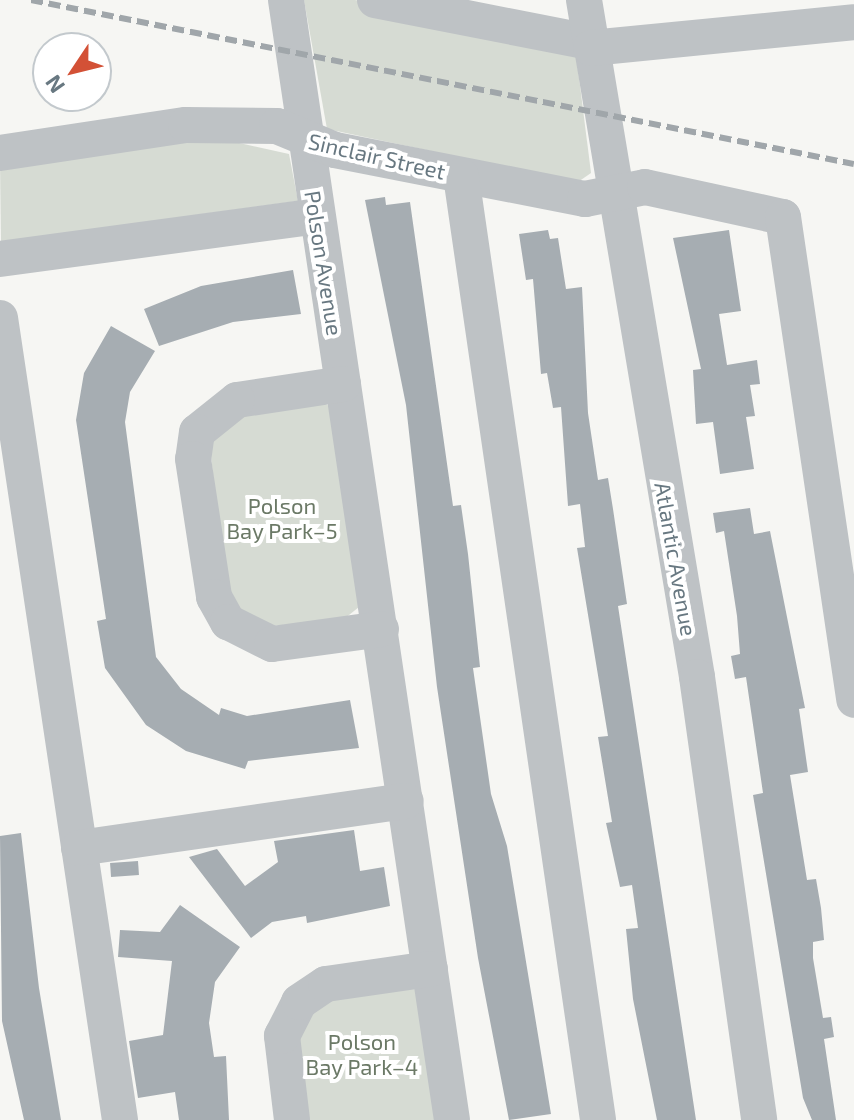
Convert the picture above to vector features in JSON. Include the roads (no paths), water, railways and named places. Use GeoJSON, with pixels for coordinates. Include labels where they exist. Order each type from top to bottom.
{"type":"FeatureCollection","features":[{"type":"Feature","properties":{"kind":"street","name":"Polson Avenue"},"geometry":{"type":"LineString","coordinates":[[286,0],[452,1120]]}},
{"type":"Feature","properties":{"kind":"street"},"geometry":{"type":"LineString","coordinates":[[375,0],[435,6],[590,45],[750,16],[854,22]]}},
{"type":"Feature","properties":{"kind":"street","name":"Atlantic Avenue"},"geometry":{"type":"LineString","coordinates":[[584,0],[612,194],[697,677],[759,1120]]}},
{"type":"Feature","properties":{"kind":"street","name":"Sinclair Street"},"geometry":{"type":"LineString","coordinates":[[0,153],[186,125],[277,126],[305,141],[461,176],[585,199],[645,187],[783,217],[854,700]]}},
{"type":"Feature","properties":{"kind":"street"},"geometry":{"type":"LineString","coordinates":[[461,176],[598,1120]]}},
{"type":"Feature","properties":{"kind":"street"},"geometry":{"type":"LineString","coordinates":[[0,259],[317,216]]}},
{"type":"Feature","properties":{"kind":"street"},"geometry":{"type":"LineString","coordinates":[[0,318],[120,1120]]}},
{"type":"Feature","properties":{"kind":"street"},"geometry":{"type":"LineString","coordinates":[[343,384],[237,400],[197,432],[193,459],[214,597],[228,622],[272,644],[381,629]]}},
{"type":"Feature","properties":{"kind":"street"},"geometry":{"type":"LineString","coordinates":[[79,848],[406,801]]}},
{"type":"Feature","properties":{"kind":"street"},"geometry":{"type":"LineString","coordinates":[[292,1120],[281,1049],[299,1002],[326,984],[430,969]]}},
{"type":"Feature","properties":{"kind":"railway"},"geometry":{"type":"LineString","coordinates":[[31,0],[854,164]]}},
{"type":"Feature","properties":{"kind":"park label","name":"Polson Bay Park–5"},"geometry":{"type":"Point","coordinates":[282,518]}},
{"type":"Feature","properties":{"kind":"park label","name":"Polson Bay Park–4"},"geometry":{"type":"Point","coordinates":[362,1054]}}]}
